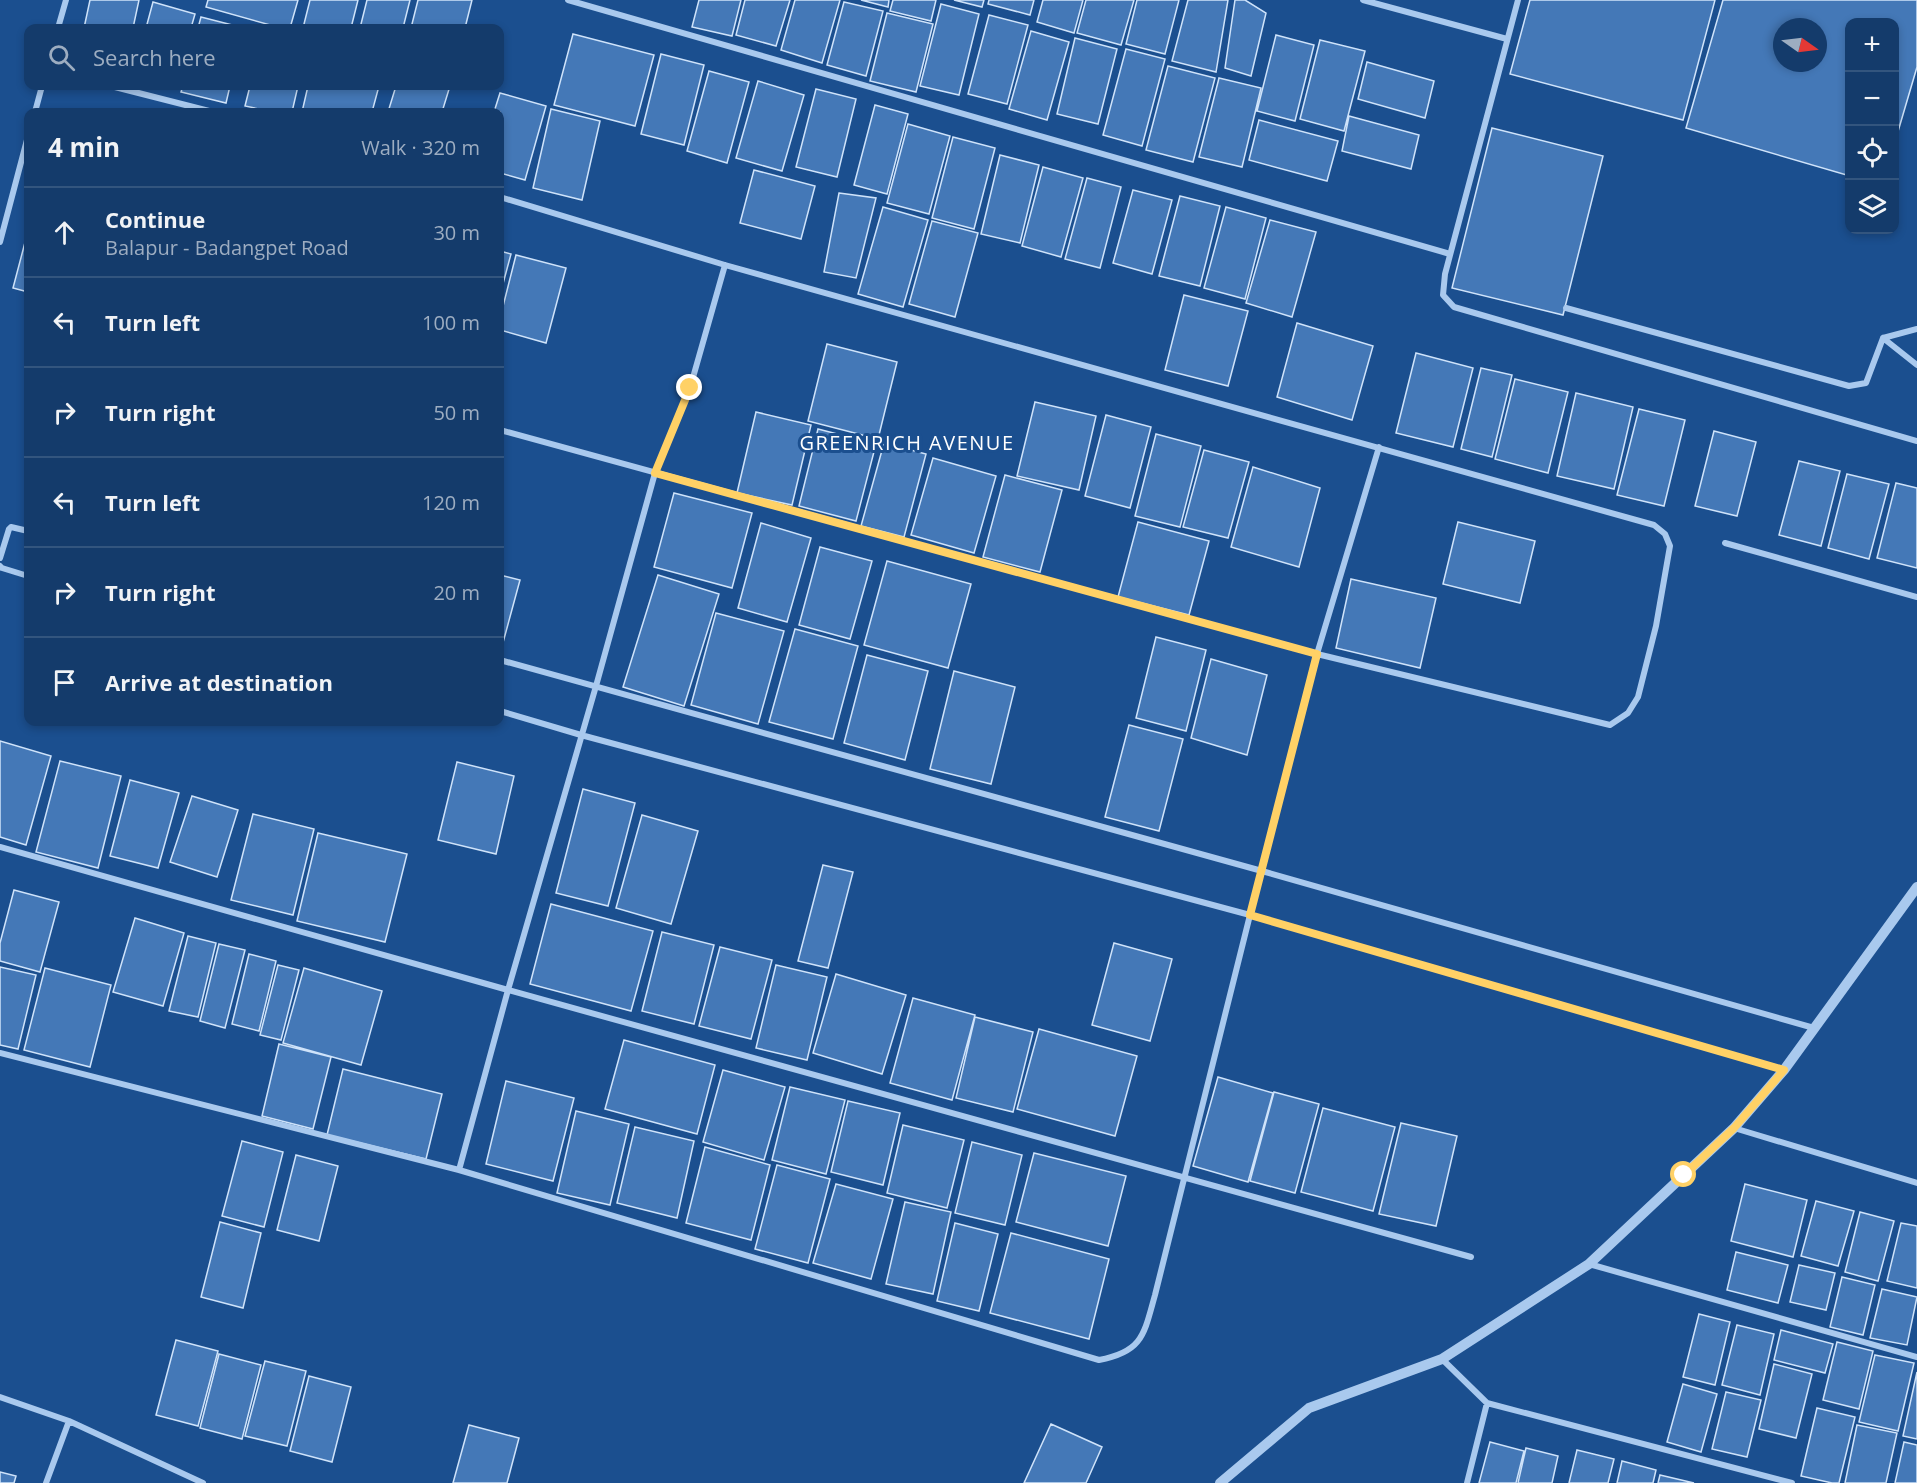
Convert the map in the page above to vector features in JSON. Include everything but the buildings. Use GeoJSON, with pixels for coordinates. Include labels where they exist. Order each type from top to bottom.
{"type":"FeatureCollection","features":[{"type":"Feature","properties":{"kind":"street"},"geometry":{"type":"LineString","coordinates":[[59,24],[66,0]]}},
{"type":"Feature","properties":{"kind":"street"},"geometry":{"type":"LineString","coordinates":[[568,0],[1450,254]]}},
{"type":"Feature","properties":{"kind":"street"},"geometry":{"type":"LineString","coordinates":[[1363,0],[1507,39]]}},
{"type":"Feature","properties":{"kind":"street"},"geometry":{"type":"LineString","coordinates":[[1518,0],[1444,274],[1443,295],[1454,308],[1917,441]]}},
{"type":"Feature","properties":{"kind":"street"},"geometry":{"type":"LineString","coordinates":[[36,108],[41,90]]}},
{"type":"Feature","properties":{"kind":"street"},"geometry":{"type":"LineString","coordinates":[[127,90],[197,108]]}},
{"type":"Feature","properties":{"kind":"street"},"geometry":{"type":"LineString","coordinates":[[0,242],[24,151]]}},
{"type":"Feature","properties":{"kind":"street"},"geometry":{"type":"LineString","coordinates":[[504,198],[724,265],[1654,525],[1665,534],[1670,546],[1656,626],[1638,697],[1628,714],[1610,725],[1317,654],[504,431]]}},
{"type":"Feature","properties":{"kind":"street"},"geometry":{"type":"LineString","coordinates":[[459,1170],[655,473],[690,388],[724,265]]}},
{"type":"Feature","properties":{"kind":"street"},"geometry":{"type":"LineString","coordinates":[[1566,308],[1849,386],[1866,383],[1883,338]]}},
{"type":"Feature","properties":{"kind":"street"},"geometry":{"type":"LineString","coordinates":[[1883,338],[1917,329]]}},
{"type":"Feature","properties":{"kind":"street"},"geometry":{"type":"LineString","coordinates":[[1883,338],[1917,364]]}},
{"type":"Feature","properties":{"kind":"street"},"geometry":{"type":"LineString","coordinates":[[0,1053],[459,1170],[1099,1360],[1129,1351],[1144,1334],[1317,654],[1378,447]]}},
{"type":"Feature","properties":{"kind":"street"},"geometry":{"type":"LineString","coordinates":[[0,558],[9,529],[15,527],[24,530]]}},
{"type":"Feature","properties":{"kind":"street"},"geometry":{"type":"LineString","coordinates":[[1725,543],[1917,597]]}},
{"type":"Feature","properties":{"kind":"street"},"geometry":{"type":"LineString","coordinates":[[0,566],[24,575]]}},
{"type":"Feature","properties":{"kind":"street"},"geometry":{"type":"LineString","coordinates":[[504,661],[1262,871],[1814,1028]]}},
{"type":"Feature","properties":{"kind":"street"},"geometry":{"type":"LineString","coordinates":[[504,712],[581,735],[1250,915],[1784,1070]]}},
{"type":"Feature","properties":{"kind":"street"},"geometry":{"type":"LineString","coordinates":[[0,846],[508,990],[1471,1257]]}},
{"type":"Feature","properties":{"kind":"street"},"geometry":{"type":"LineString","coordinates":[[1220,1483],[1309,1408],[1442,1359],[1588,1264],[1734,1128],[1784,1070],[1917,887]]}},
{"type":"Feature","properties":{"kind":"street"},"geometry":{"type":"LineString","coordinates":[[1734,1128],[1917,1183]]}},
{"type":"Feature","properties":{"kind":"street"},"geometry":{"type":"LineString","coordinates":[[1588,1264],[1917,1357]]}},
{"type":"Feature","properties":{"kind":"street"},"geometry":{"type":"LineString","coordinates":[[1442,1359],[1487,1403],[1792,1483]]}},
{"type":"Feature","properties":{"kind":"street"},"geometry":{"type":"LineString","coordinates":[[0,1398],[69,1421],[203,1483]]}},
{"type":"Feature","properties":{"kind":"street"},"geometry":{"type":"LineString","coordinates":[[1467,1483],[1487,1403]]}},
{"type":"Feature","properties":{"kind":"street"},"geometry":{"type":"LineString","coordinates":[[46,1483],[69,1421]]}},
{"type":"Feature","properties":{"kind":"district","name":"GREENRICH AVENUE"},"geometry":{"type":"Point","coordinates":[907,443]}},
{"type":"Feature","properties":{"kind":"route"},"geometry":{"type":"LineString","coordinates":[[690,388],[655,473],[1317,654],[1250,915],[1784,1070],[1734,1128],[1684,1175]]}}]}
